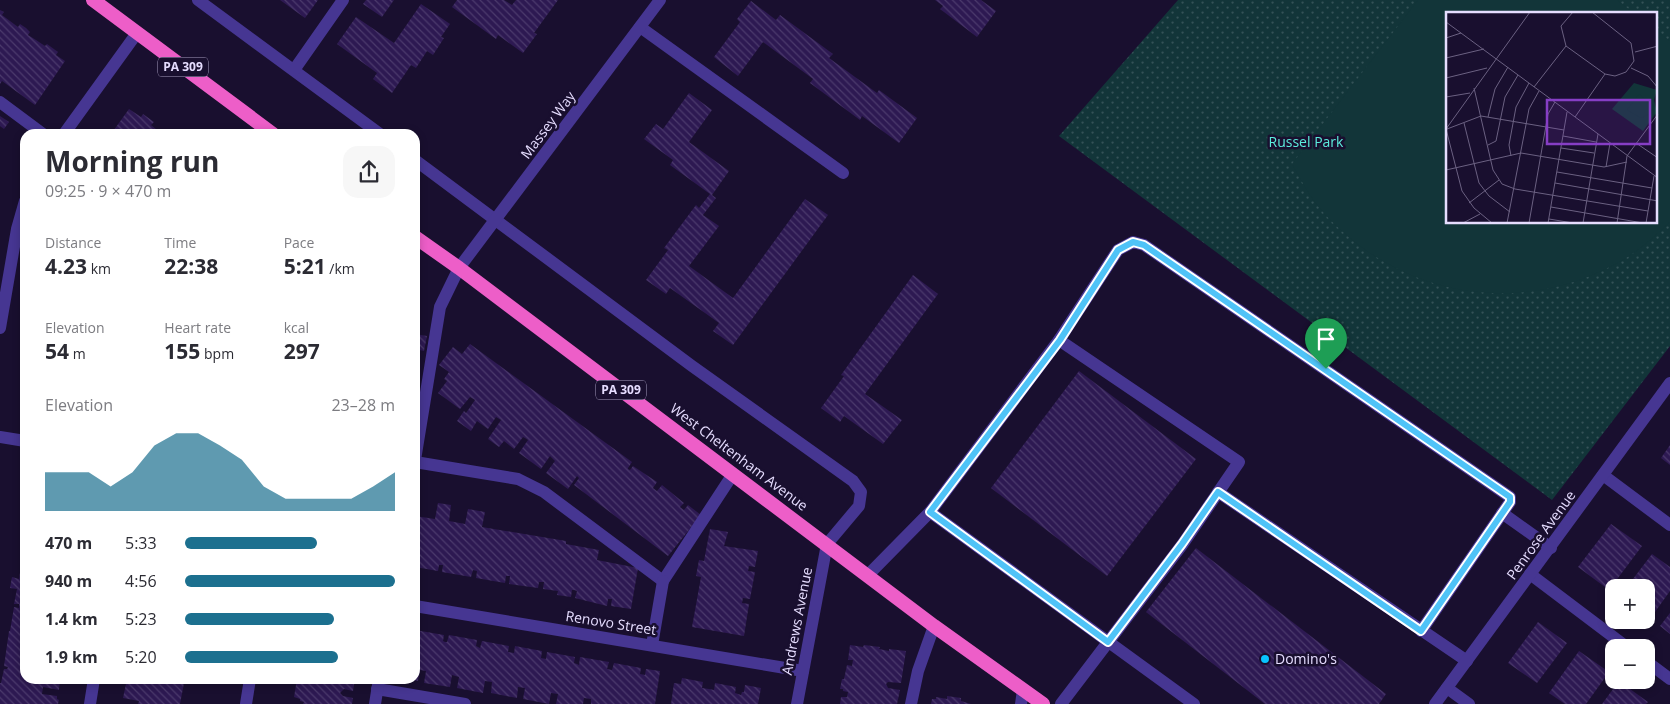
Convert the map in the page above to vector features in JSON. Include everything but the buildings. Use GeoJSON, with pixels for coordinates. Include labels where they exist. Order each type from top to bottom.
{"type":"FeatureCollection","features":[{"type":"Feature","properties":{"kind":"highway","name":"PA 309"},"geometry":{"type":"LineString","coordinates":[[93,0],[266,129]]}},
{"type":"Feature","properties":{"kind":"highway","name":"West Cheltenham Avenue"},"geometry":{"type":"LineString","coordinates":[[420,240],[460,268],[934,626],[1043,704]]}},
{"type":"Feature","properties":{"kind":"street"},"geometry":{"type":"LineString","coordinates":[[198,0],[373,129]]}},
{"type":"Feature","properties":{"kind":"street"},"geometry":{"type":"LineString","coordinates":[[294,70],[344,0]]}},
{"type":"Feature","properties":{"kind":"street","name":"Massey Way"},"geometry":{"type":"LineString","coordinates":[[420,430],[440,307],[460,268],[660,0]]}},
{"type":"Feature","properties":{"kind":"street"},"geometry":{"type":"LineString","coordinates":[[640,27],[843,173]]}},
{"type":"Feature","properties":{"kind":"street"},"geometry":{"type":"LineString","coordinates":[[70,129],[138,33]]}},
{"type":"Feature","properties":{"kind":"street"},"geometry":{"type":"LineString","coordinates":[[0,102],[36,129]]}},
{"type":"Feature","properties":{"kind":"street"},"geometry":{"type":"LineString","coordinates":[[420,164],[692,366],[853,481],[861,492],[859,506],[827,544]]}},
{"type":"Feature","properties":{"kind":"street"},"geometry":{"type":"LineString","coordinates":[[0,328],[20,218]]}},
{"type":"Feature","properties":{"kind":"street"},"geometry":{"type":"LineString","coordinates":[[868,575],[930,512],[1060,340],[1118,250],[1133,242],[1144,245],[1510,497],[1510,502],[1421,631]]}},
{"type":"Feature","properties":{"kind":"street"},"geometry":{"type":"LineString","coordinates":[[1060,340],[1239,462],[1182,544],[1061,704]]}},
{"type":"Feature","properties":{"kind":"street","name":"Penrose Avenue"},"geometry":{"type":"LineString","coordinates":[[1435,704],[1670,383]]}},
{"type":"Feature","properties":{"kind":"street"},"geometry":{"type":"LineString","coordinates":[[0,437],[20,440]]}},
{"type":"Feature","properties":{"kind":"street"},"geometry":{"type":"LineString","coordinates":[[420,462],[518,479],[544,492],[663,581]]}},
{"type":"Feature","properties":{"kind":"street"},"geometry":{"type":"LineString","coordinates":[[652,645],[663,581],[733,474]]}},
{"type":"Feature","properties":{"kind":"street"},"geometry":{"type":"LineString","coordinates":[[1603,475],[1670,525]]}},
{"type":"Feature","properties":{"kind":"street"},"geometry":{"type":"LineString","coordinates":[[1218,492],[1467,661]]}},
{"type":"Feature","properties":{"kind":"street"},"geometry":{"type":"LineString","coordinates":[[930,512],[1194,704]]}},
{"type":"Feature","properties":{"kind":"street"},"geometry":{"type":"LineString","coordinates":[[1502,513],[1551,548]]}},
{"type":"Feature","properties":{"kind":"street","name":"Andrews Avenue"},"geometry":{"type":"LineString","coordinates":[[798,704],[827,544]]}},
{"type":"Feature","properties":{"kind":"street"},"geometry":{"type":"LineString","coordinates":[[1530,574],[1616,639]]}},
{"type":"Feature","properties":{"kind":"street","name":"Renovo Street"},"geometry":{"type":"LineString","coordinates":[[420,607],[803,671]]}},
{"type":"Feature","properties":{"kind":"street"},"geometry":{"type":"LineString","coordinates":[[911,704],[918,671],[934,626]]}},
{"type":"Feature","properties":{"kind":"street"},"geometry":{"type":"LineString","coordinates":[[1655,668],[1670,679]]}},
{"type":"Feature","properties":{"kind":"street"},"geometry":{"type":"LineString","coordinates":[[90,704],[93,684]]}},
{"type":"Feature","properties":{"kind":"street"},"geometry":{"type":"LineString","coordinates":[[246,704],[249,684]]}},
{"type":"Feature","properties":{"kind":"street"},"geometry":{"type":"LineString","coordinates":[[375,704],[378,684],[465,704]]}},
{"type":"Feature","properties":{"kind":"street"},"geometry":{"type":"LineString","coordinates":[[1447,688],[1469,704]]}},
{"type":"Feature","properties":{"kind":"street"},"geometry":{"type":"LineString","coordinates":[[1021,704],[1023,690]]}},
{"type":"Feature","properties":{"kind":"green space","name":"Russel Park"},"geometry":{"type":"Polygon","coordinates":[[[1178,0],[1670,0],[1670,346],[1552,500],[1059,136],[1178,0]]]}},
{"type":"Feature","properties":{"kind":"green space"},"geometry":{"type":"Polygon","coordinates":[[[1418,0],[1617,0],[1632,12],[1446,12],[1446,224],[1658,224],[1658,32],[1670,41],[1670,222],[1626,258],[1587,277],[1547,289],[1506,293],[1466,290],[1427,281],[1389,264],[1354,241],[1318,206],[1292,164],[1418,0]]]}},
{"type":"Feature","properties":{"kind":"place","name":"Domino's"},"geometry":{"type":"Point","coordinates":[1265,659]}},
{"type":"Feature","properties":{"kind":"route"},"geometry":{"type":"LineString","coordinates":[[1133,242],[1144,245],[1326,369],[1510,497],[1510,502],[1421,631],[1218,492],[1182,544],[1108,642],[930,512],[1060,340],[1118,250],[1133,242]]}}]}
